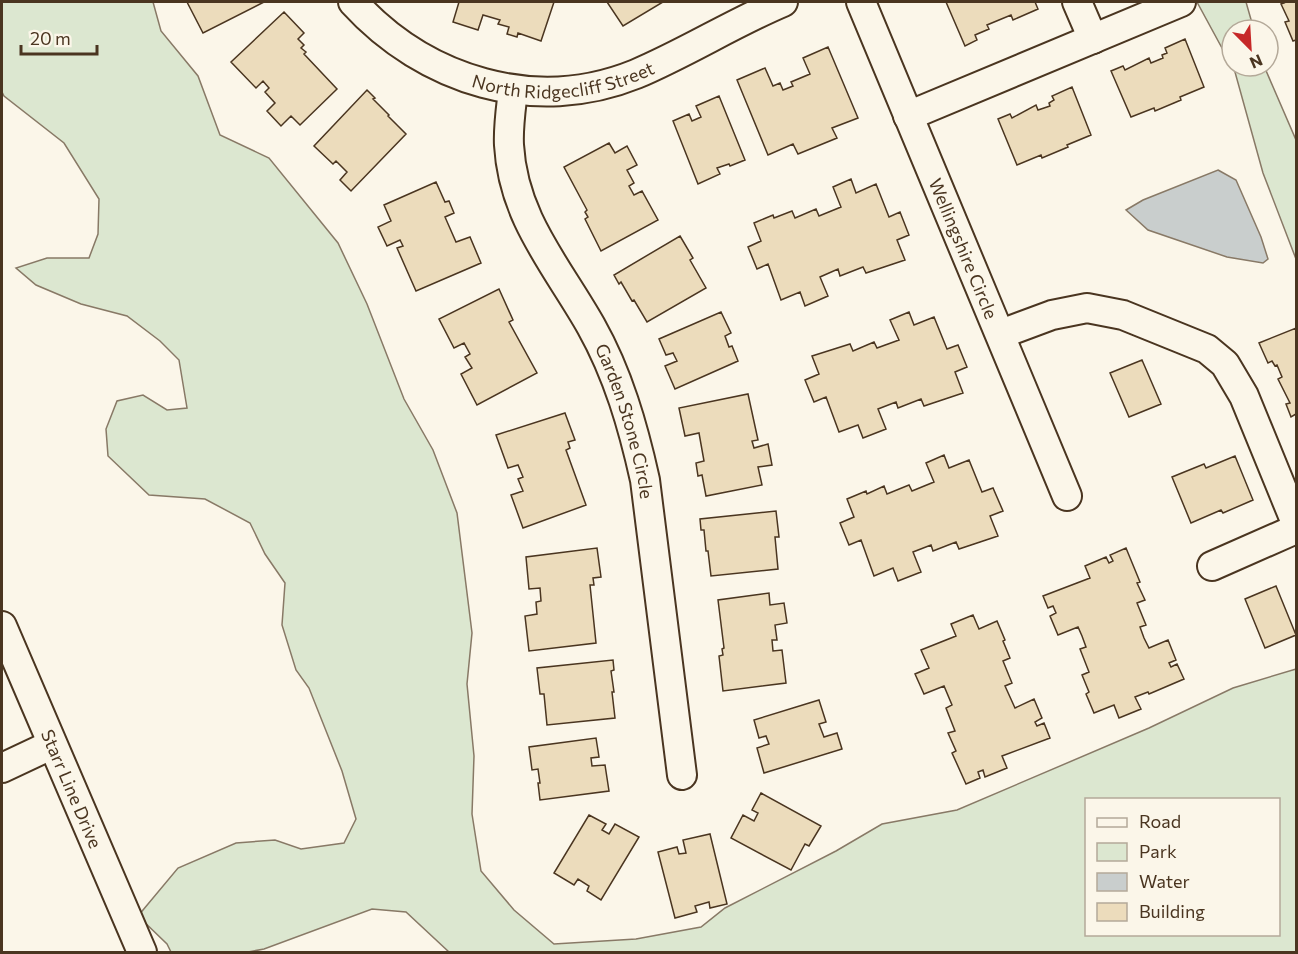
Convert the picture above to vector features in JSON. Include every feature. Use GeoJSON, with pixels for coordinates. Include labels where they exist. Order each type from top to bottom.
{"type":"FeatureCollection","features":[{"type":"Feature","properties":{"kind":"street","name":"North Ridgecliff Street"},"geometry":{"type":"LineString","coordinates":[[353,2],[398,41],[431,62],[454,73],[495,87],[513,90],[561,91],[587,87],[634,74],[748,16],[783,2]]}},
{"type":"Feature","properties":{"kind":"street","name":"Wellingshire Circle"},"geometry":{"type":"LineString","coordinates":[[861,2],[1068,496]]}},
{"type":"Feature","properties":{"kind":"street"},"geometry":{"type":"LineString","coordinates":[[1077,2],[1093,39]]}},
{"type":"Feature","properties":{"kind":"street"},"geometry":{"type":"LineString","coordinates":[[908,116],[1181,2]]}},
{"type":"Feature","properties":{"kind":"street","name":"Garden Stone Circle"},"geometry":{"type":"LineString","coordinates":[[513,90],[509,143],[517,191],[538,242],[592,327],[613,370],[633,426],[645,480],[682,775]]}},
{"type":"Feature","properties":{"kind":"street"},"geometry":{"type":"LineString","coordinates":[[1001,334],[1052,315],[1087,308],[1123,315],[1207,349],[1225,364],[1244,396],[1296,523]]}},
{"type":"Feature","properties":{"kind":"street"},"geometry":{"type":"LineString","coordinates":[[1212,566],[1296,529]]}},
{"type":"Feature","properties":{"kind":"street","name":"Starr Line Drive"},"geometry":{"type":"LineString","coordinates":[[2,627],[142,952]]}},
{"type":"Feature","properties":{"kind":"street"},"geometry":{"type":"LineString","coordinates":[[2,768],[51,745]]}},
{"type":"Feature","properties":{"kind":"green space"},"geometry":{"type":"Polygon","coordinates":[[[2,2],[153,2],[161,31],[198,76],[220,135],[269,158],[338,243],[367,304],[404,399],[433,450],[457,513],[472,633],[467,684],[474,756],[472,814],[481,871],[514,910],[554,944],[636,939],[701,927],[725,908],[836,851],[882,824],[957,810],[1149,728],[1233,688],[1296,669],[1296,952],[449,952],[406,912],[372,909],[264,949],[248,952],[171,952],[167,944],[138,916],[178,868],[236,843],[275,840],[301,849],[344,843],[356,819],[342,771],[309,688],[296,670],[282,625],[285,583],[265,554],[250,523],[205,499],[149,495],[108,456],[106,429],[117,401],[143,395],[167,410],[187,408],[179,360],[160,341],[127,316],[81,304],[36,285],[16,268],[47,258],[89,258],[98,234],[99,199],[64,143],[4,96],[2,92],[2,2]]]}},
{"type":"Feature","properties":{"kind":"green space"},"geometry":{"type":"Polygon","coordinates":[[[1197,2],[1246,2],[1251,18],[1220,18],[1220,44],[1197,2]]]}},
{"type":"Feature","properties":{"kind":"green space"},"geometry":{"type":"Polygon","coordinates":[[[1237,78],[1269,78],[1296,140],[1296,259],[1263,173],[1237,78]]]}},
{"type":"Feature","properties":{"kind":"water"},"geometry":{"type":"Polygon","coordinates":[[[1218,170],[1236,180],[1261,237],[1268,259],[1263,263],[1227,257],[1148,230],[1126,210],[1143,200],[1218,170]]]}},
{"type":"Feature","properties":{"kind":"building"},"geometry":{"type":"Polygon","coordinates":[[[187,2],[264,2],[203,33],[187,2]]]}},
{"type":"Feature","properties":{"kind":"building"},"geometry":{"type":"Polygon","coordinates":[[[459,2],[554,2],[541,41],[518,33],[517,37],[507,34],[509,27],[498,24],[500,20],[483,15],[478,30],[453,22],[459,2]]]}},
{"type":"Feature","properties":{"kind":"building"},"geometry":{"type":"Polygon","coordinates":[[[607,2],[663,2],[623,26],[607,2]]]}},
{"type":"Feature","properties":{"kind":"building"},"geometry":{"type":"Polygon","coordinates":[[[946,2],[1035,2],[1038,9],[1013,20],[1011,15],[987,25],[989,29],[975,35],[977,40],[965,46],[946,2]]]}},
{"type":"Feature","properties":{"kind":"building"},"geometry":{"type":"Polygon","coordinates":[[[1296,2],[1296,40],[1293,41],[1285,22],[1289,21],[1281,4],[1296,2]]]}},
{"type":"Feature","properties":{"kind":"building"},"geometry":{"type":"Polygon","coordinates":[[[284,12],[304,33],[298,39],[304,45],[301,48],[306,52],[304,54],[337,89],[300,125],[291,116],[281,126],[267,111],[275,103],[265,92],[269,88],[263,81],[256,88],[231,62],[284,12]]]}},
{"type":"Feature","properties":{"kind":"building"},"geometry":{"type":"Polygon","coordinates":[[[1185,39],[1204,87],[1155,111],[1154,108],[1131,117],[1111,71],[1123,66],[1125,70],[1149,58],[1151,63],[1163,58],[1162,55],[1167,53],[1165,48],[1185,39]]]}},
{"type":"Feature","properties":{"kind":"building"},"geometry":{"type":"Polygon","coordinates":[[[828,47],[858,118],[832,128],[837,138],[798,154],[793,144],[768,155],[737,80],[765,68],[773,86],[780,83],[783,90],[793,86],[791,82],[810,74],[803,58],[828,47]]]}},
{"type":"Feature","properties":{"kind":"building"},"geometry":{"type":"Polygon","coordinates":[[[1072,87],[1091,135],[1042,158],[1041,155],[1017,165],[998,119],[1010,114],[1012,118],[1036,105],[1038,110],[1050,106],[1049,103],[1054,100],[1052,96],[1072,87]]]}},
{"type":"Feature","properties":{"kind":"building"},"geometry":{"type":"Polygon","coordinates":[[[367,90],[406,134],[351,191],[340,180],[347,172],[336,161],[333,164],[314,146],[367,90]]]}},
{"type":"Feature","properties":{"kind":"building"},"geometry":{"type":"Polygon","coordinates":[[[719,96],[745,160],[717,168],[720,174],[698,184],[673,121],[689,114],[692,121],[701,117],[696,106],[719,96]]]}},
{"type":"Feature","properties":{"kind":"building"},"geometry":{"type":"Polygon","coordinates":[[[609,143],[615,153],[627,146],[637,165],[627,170],[634,183],[629,186],[634,195],[642,191],[658,220],[601,251],[585,219],[588,217],[585,212],[587,210],[564,167],[609,143]]]}},
{"type":"Feature","properties":{"kind":"building"},"geometry":{"type":"Polygon","coordinates":[[[851,179],[856,193],[876,184],[889,217],[900,212],[909,235],[897,240],[905,260],[866,273],[863,267],[840,276],[838,269],[820,277],[828,296],[805,306],[800,292],[781,300],[768,264],[757,269],[748,247],[761,241],[754,223],[773,215],[774,218],[792,211],[795,218],[816,209],[819,216],[841,207],[833,187],[851,179]]]}},
{"type":"Feature","properties":{"kind":"building"},"geometry":{"type":"Polygon","coordinates":[[[436,182],[445,202],[449,201],[454,213],[445,217],[456,242],[470,237],[481,263],[416,291],[397,248],[403,246],[400,240],[387,246],[378,227],[391,221],[384,205],[436,182]]]}},
{"type":"Feature","properties":{"kind":"building"},"geometry":{"type":"Polygon","coordinates":[[[680,236],[706,288],[647,322],[634,300],[632,301],[614,275],[680,236]]]}},
{"type":"Feature","properties":{"kind":"building"},"geometry":{"type":"Polygon","coordinates":[[[499,289],[513,320],[509,322],[537,373],[477,405],[461,374],[472,368],[465,357],[470,354],[464,343],[454,348],[439,319],[499,289]]]}},
{"type":"Feature","properties":{"kind":"building"},"geometry":{"type":"Polygon","coordinates":[[[721,312],[731,333],[725,336],[738,361],[675,389],[665,366],[677,361],[673,353],[666,355],[659,339],[721,312]]]}},
{"type":"Feature","properties":{"kind":"building"},"geometry":{"type":"Polygon","coordinates":[[[909,312],[914,325],[934,317],[947,349],[958,345],[967,367],[955,372],[963,393],[924,406],[921,399],[898,408],[896,402],[878,409],[886,429],[863,438],[858,425],[839,432],[826,397],[814,402],[805,380],[819,374],[812,356],[850,344],[853,351],[874,342],[877,348],[899,340],[890,320],[909,312]]]}},
{"type":"Feature","properties":{"kind":"building"},"geometry":{"type":"Polygon","coordinates":[[[1296,328],[1296,414],[1291,417],[1286,404],[1290,403],[1278,379],[1282,377],[1277,365],[1275,366],[1272,361],[1268,363],[1259,343],[1296,328]]]}},
{"type":"Feature","properties":{"kind":"building"},"geometry":{"type":"Polygon","coordinates":[[[1142,360],[1161,404],[1129,417],[1110,373],[1142,360]]]}},
{"type":"Feature","properties":{"kind":"building"},"geometry":{"type":"Polygon","coordinates":[[[748,394],[758,440],[752,441],[754,448],[768,444],[772,465],[758,467],[762,485],[706,496],[702,475],[698,476],[696,463],[704,461],[699,433],[685,436],[679,408],[748,394]]]}},
{"type":"Feature","properties":{"kind":"building"},"geometry":{"type":"Polygon","coordinates":[[[565,413],[575,440],[568,442],[570,448],[566,450],[586,505],[523,528],[511,495],[523,491],[518,479],[523,477],[518,465],[508,468],[496,435],[565,413]]]}},
{"type":"Feature","properties":{"kind":"building"},"geometry":{"type":"Polygon","coordinates":[[[944,455],[949,468],[969,460],[982,492],[993,488],[1003,511],[990,516],[998,536],[959,549],[956,542],[933,551],[931,545],[913,552],[921,572],[898,581],[893,568],[874,576],[861,540],[849,545],[840,523],[854,517],[847,499],[866,491],[867,494],[884,486],[887,494],[909,485],[912,491],[934,482],[926,463],[944,455]]]}},
{"type":"Feature","properties":{"kind":"building"},"geometry":{"type":"Polygon","coordinates":[[[1235,456],[1253,500],[1191,523],[1172,477],[1204,464],[1206,468],[1235,456]]]}},
{"type":"Feature","properties":{"kind":"building"},"geometry":{"type":"Polygon","coordinates":[[[776,511],[779,537],[775,537],[778,569],[711,576],[704,530],[701,530],[700,519],[776,511]]]}},
{"type":"Feature","properties":{"kind":"building"},"geometry":{"type":"Polygon","coordinates":[[[597,548],[601,577],[593,578],[594,585],[590,585],[596,643],[529,651],[525,616],[537,614],[536,602],[541,601],[540,588],[529,589],[526,557],[597,548]]]}},
{"type":"Feature","properties":{"kind":"building"},"geometry":{"type":"Polygon","coordinates":[[[1126,548],[1145,600],[1137,603],[1146,625],[1140,627],[1144,638],[1149,648],[1168,640],[1176,660],[1169,663],[1171,667],[1177,664],[1184,679],[1149,694],[1148,692],[1135,697],[1141,709],[1119,718],[1114,705],[1094,713],[1086,694],[1089,692],[1082,675],[1089,672],[1080,649],[1086,647],[1082,636],[1078,627],[1058,635],[1050,616],[1056,613],[1053,606],[1048,608],[1043,596],[1090,578],[1085,566],[1106,557],[1109,563],[1113,561],[1110,555],[1126,548]]]}},
{"type":"Feature","properties":{"kind":"building"},"geometry":{"type":"Polygon","coordinates":[[[1276,586],[1296,635],[1265,648],[1245,599],[1276,586]]]}},
{"type":"Feature","properties":{"kind":"building"},"geometry":{"type":"Polygon","coordinates":[[[769,593],[770,605],[784,603],[787,623],[775,625],[777,640],[772,640],[773,651],[782,650],[786,683],[723,691],[719,656],[723,655],[722,649],[724,648],[718,600],[769,593]]]}},
{"type":"Feature","properties":{"kind":"building"},"geometry":{"type":"Polygon","coordinates":[[[973,615],[979,629],[997,621],[1010,658],[1003,661],[1012,683],[1005,686],[1015,708],[1034,699],[1042,718],[1035,722],[1037,726],[1044,723],[1050,738],[1002,756],[1007,768],[985,777],[983,770],[978,772],[980,778],[966,784],[952,753],[956,751],[948,733],[955,731],[946,708],[952,705],[944,686],[924,694],[915,674],[929,668],[921,650],[956,636],[951,624],[973,615]]]}},
{"type":"Feature","properties":{"kind":"building"},"geometry":{"type":"Polygon","coordinates":[[[613,660],[614,670],[611,671],[615,718],[547,725],[544,694],[540,694],[537,668],[613,660]]]}},
{"type":"Feature","properties":{"kind":"building"},"geometry":{"type":"Polygon","coordinates":[[[819,700],[826,722],[819,724],[824,737],[837,733],[842,749],[764,773],[757,748],[769,744],[766,736],[759,738],[754,720],[819,700]]]}},
{"type":"Feature","properties":{"kind":"building"},"geometry":{"type":"Polygon","coordinates":[[[596,738],[599,757],[591,758],[592,766],[605,765],[609,791],[540,800],[538,769],[532,770],[529,747],[596,738]]]}},
{"type":"Feature","properties":{"kind":"building"},"geometry":{"type":"Polygon","coordinates":[[[761,793],[821,826],[809,846],[805,844],[791,870],[731,838],[743,815],[754,821],[758,813],[752,810],[761,793]]]}},
{"type":"Feature","properties":{"kind":"building"},"geometry":{"type":"Polygon","coordinates":[[[589,815],[606,824],[602,830],[609,834],[615,824],[639,837],[601,900],[587,891],[589,886],[578,879],[574,885],[554,873],[589,815]]]}},
{"type":"Feature","properties":{"kind":"building"},"geometry":{"type":"Polygon","coordinates":[[[710,834],[727,904],[710,908],[709,902],[695,906],[697,912],[675,918],[658,852],[677,847],[679,854],[686,853],[683,840],[710,834]]]}}]}
